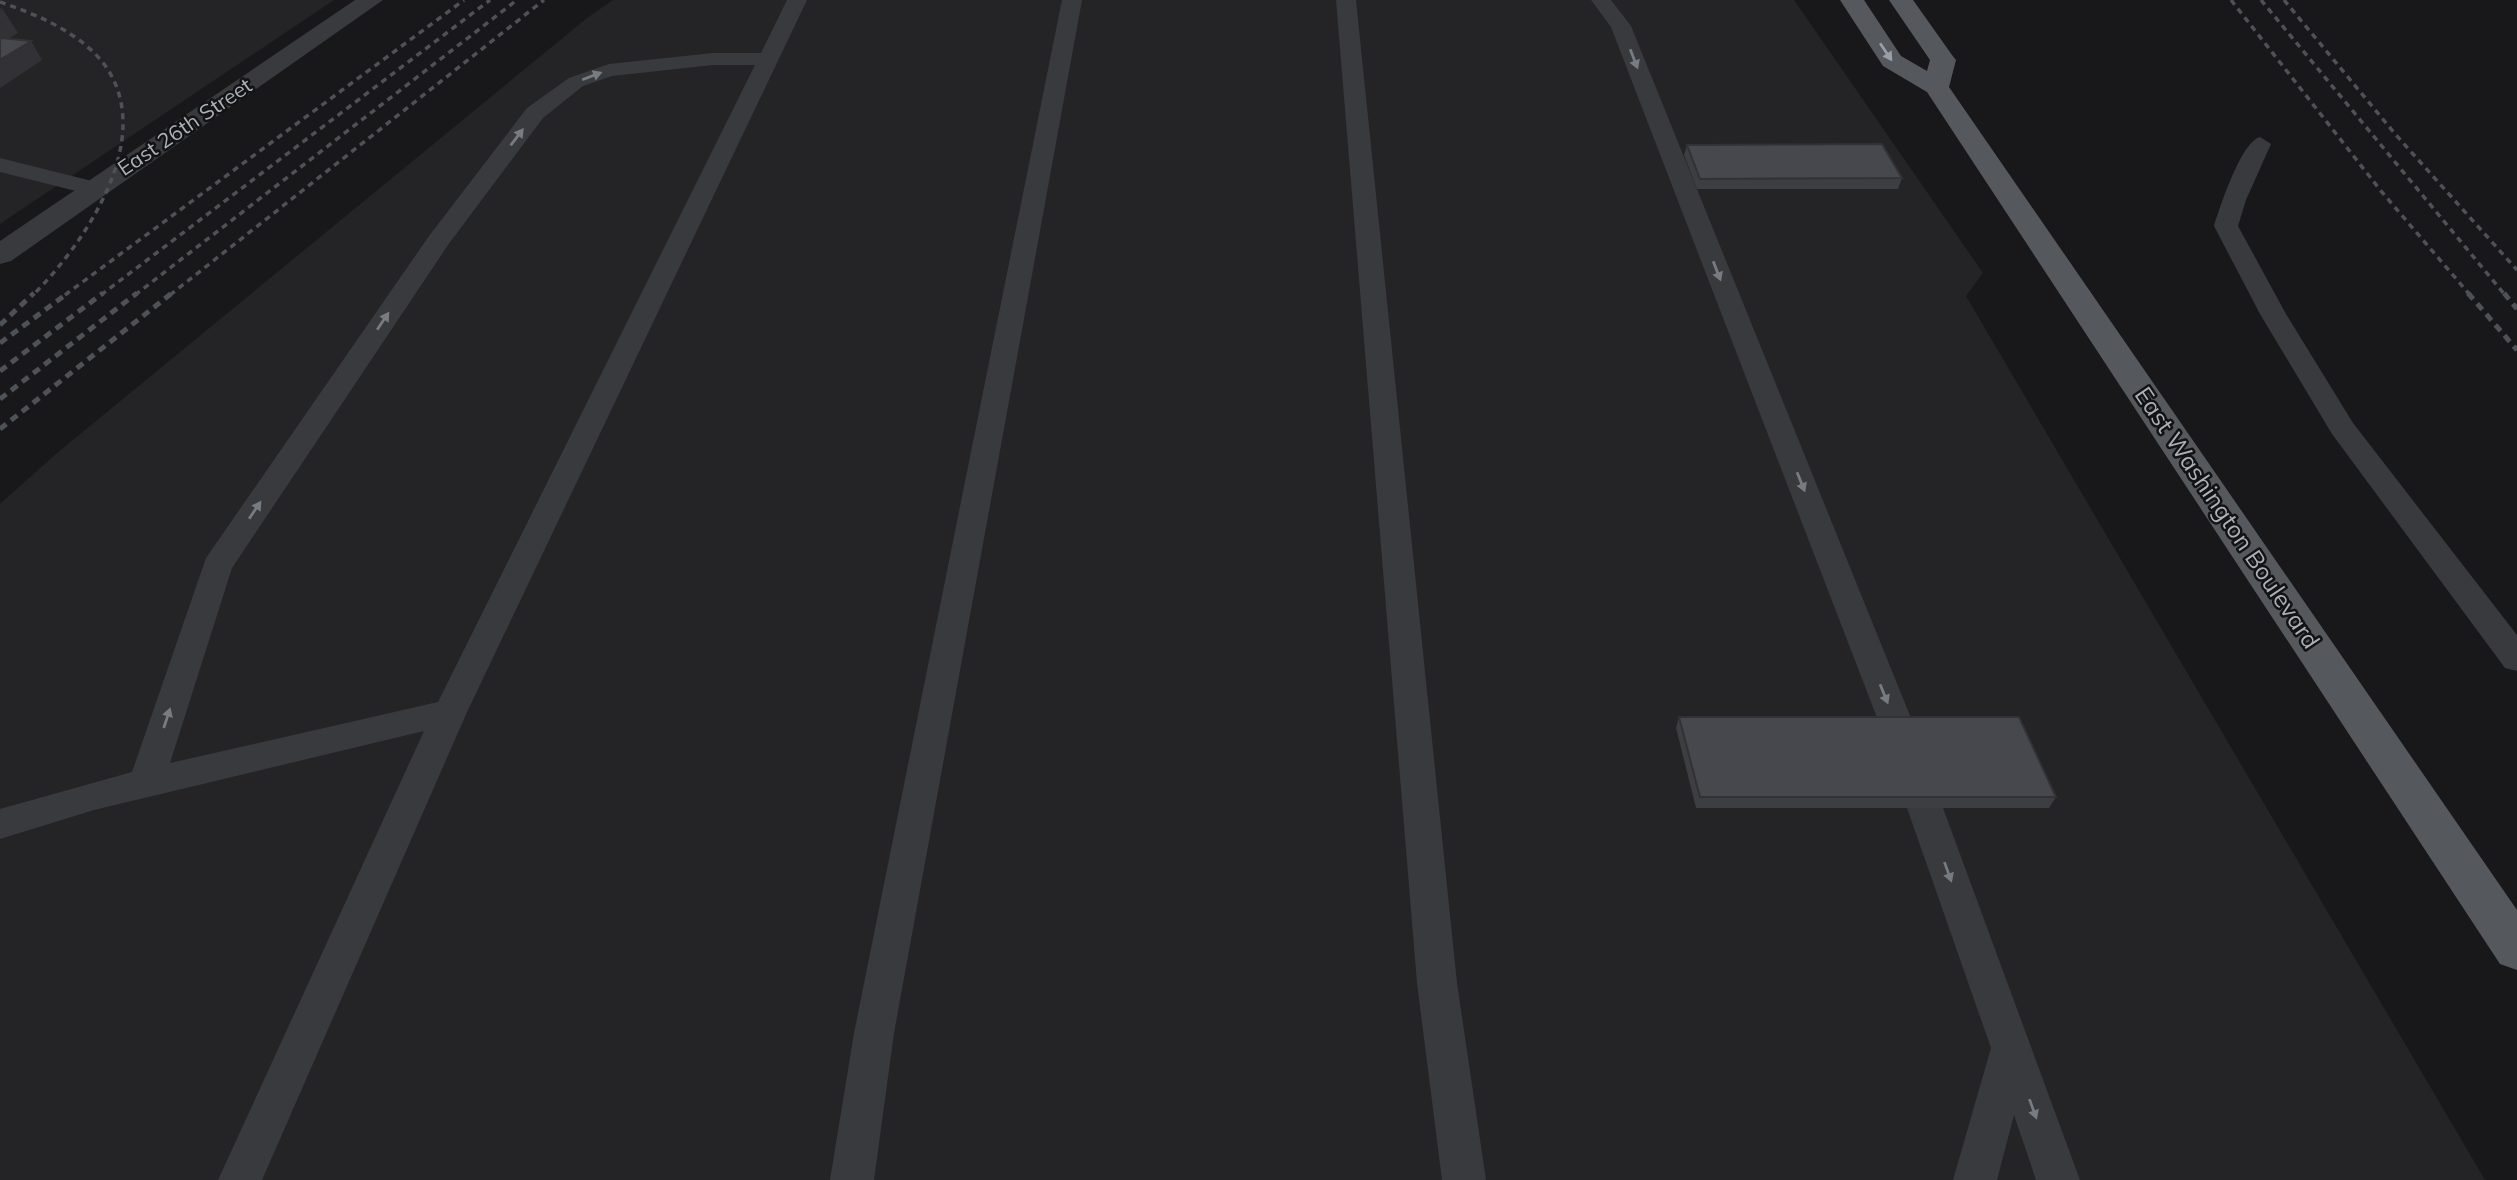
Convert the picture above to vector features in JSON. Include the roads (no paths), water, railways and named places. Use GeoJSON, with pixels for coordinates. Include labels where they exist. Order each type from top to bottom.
{"type":"FeatureCollection","features":[{"type":"Feature","properties":{"kind":"main road","name":"East Washington Boulevard"},"geometry":{"type":"LineString","coordinates":[[1852,0],[1892,61],[1936,87],[2517,949]]}},
{"type":"Feature","properties":{"kind":"main road"},"geometry":{"type":"LineString","coordinates":[[1901,0],[1943,60],[1936,87]]}},
{"type":"Feature","properties":{"kind":"street","name":"East 26th Street"},"geometry":{"type":"LineString","coordinates":[[0,255],[371,0]]}},
{"type":"Feature","properties":{"kind":"lane"},"geometry":{"type":"LineString","coordinates":[[240,1180],[450,712],[797,0]]}},
{"type":"Feature","properties":{"kind":"lane"},"geometry":{"type":"LineString","coordinates":[[852,1180],[874,1033],[1072,0]]}},
{"type":"Feature","properties":{"kind":"lane"},"geometry":{"type":"LineString","coordinates":[[1346,0],[1437,983],[1464,1180]]}},
{"type":"Feature","properties":{"kind":"lane"},"geometry":{"type":"LineString","coordinates":[[1601,0],[1621,26],[1898,728]]}},
{"type":"Feature","properties":{"kind":"lane"},"geometry":{"type":"LineString","coordinates":[[146,783],[217,566],[438,242],[535,113],[576,82],[609,70],[713,59],[766,59]]}},
{"type":"Feature","properties":{"kind":"lane"},"geometry":{"type":"LineString","coordinates":[[2260,144],[2234,200],[2226,226],[2273,314],[2342,428],[2517,659]]}},
{"type":"Feature","properties":{"kind":"lane"},"geometry":{"type":"LineString","coordinates":[[0,165],[96,189]]}},
{"type":"Feature","properties":{"kind":"lane"},"geometry":{"type":"LineString","coordinates":[[0,824],[94,794],[450,712]]}},
{"type":"Feature","properties":{"kind":"lane"},"geometry":{"type":"LineString","coordinates":[[1925,808],[2058,1180]]}},
{"type":"Feature","properties":{"kind":"lane"},"geometry":{"type":"LineString","coordinates":[[1975,1180],[2011,1048]]}},
{"type":"Feature","properties":{"kind":"railway"},"geometry":{"type":"LineString","coordinates":[[65,295],[464,0]]}},
{"type":"Feature","properties":{"kind":"railway"},"geometry":{"type":"LineString","coordinates":[[101,295],[490,0]]}},
{"type":"Feature","properties":{"kind":"railway"},"geometry":{"type":"LineString","coordinates":[[135,295],[517,0]]}},
{"type":"Feature","properties":{"kind":"railway"},"geometry":{"type":"LineString","coordinates":[[170,295],[544,0]]}},
{"type":"Feature","properties":{"kind":"railway"},"geometry":{"type":"LineString","coordinates":[[2231,0],[2381,191],[2470,295]]}},
{"type":"Feature","properties":{"kind":"railway"},"geometry":{"type":"LineString","coordinates":[[2261,0],[2505,295]]}},
{"type":"Feature","properties":{"kind":"railway"},"geometry":{"type":"LineString","coordinates":[[2284,0],[2396,135],[2517,270]]}},
{"type":"Feature","properties":{"kind":"railway"},"geometry":{"type":"LineString","coordinates":[[0,2],[57,26],[94,53],[104,64],[119,93],[123,124],[119,155],[93,218],[74,247],[33,295]]}},
{"type":"Feature","properties":{"kind":"railway"},"geometry":{"type":"LineString","coordinates":[[0,325],[34,293]]}},
{"type":"Feature","properties":{"kind":"railway"},"geometry":{"type":"LineString","coordinates":[[0,343],[68,293]]}},
{"type":"Feature","properties":{"kind":"railway"},"geometry":{"type":"LineString","coordinates":[[0,371],[103,293]]}},
{"type":"Feature","properties":{"kind":"railway"},"geometry":{"type":"LineString","coordinates":[[0,399],[137,293]]}},
{"type":"Feature","properties":{"kind":"railway"},"geometry":{"type":"LineString","coordinates":[[0,429],[172,293]]}},
{"type":"Feature","properties":{"kind":"railway"},"geometry":{"type":"LineString","coordinates":[[2468,293],[2517,350]]}},
{"type":"Feature","properties":{"kind":"railway"},"geometry":{"type":"LineString","coordinates":[[2504,293],[2517,309]]}}]}
